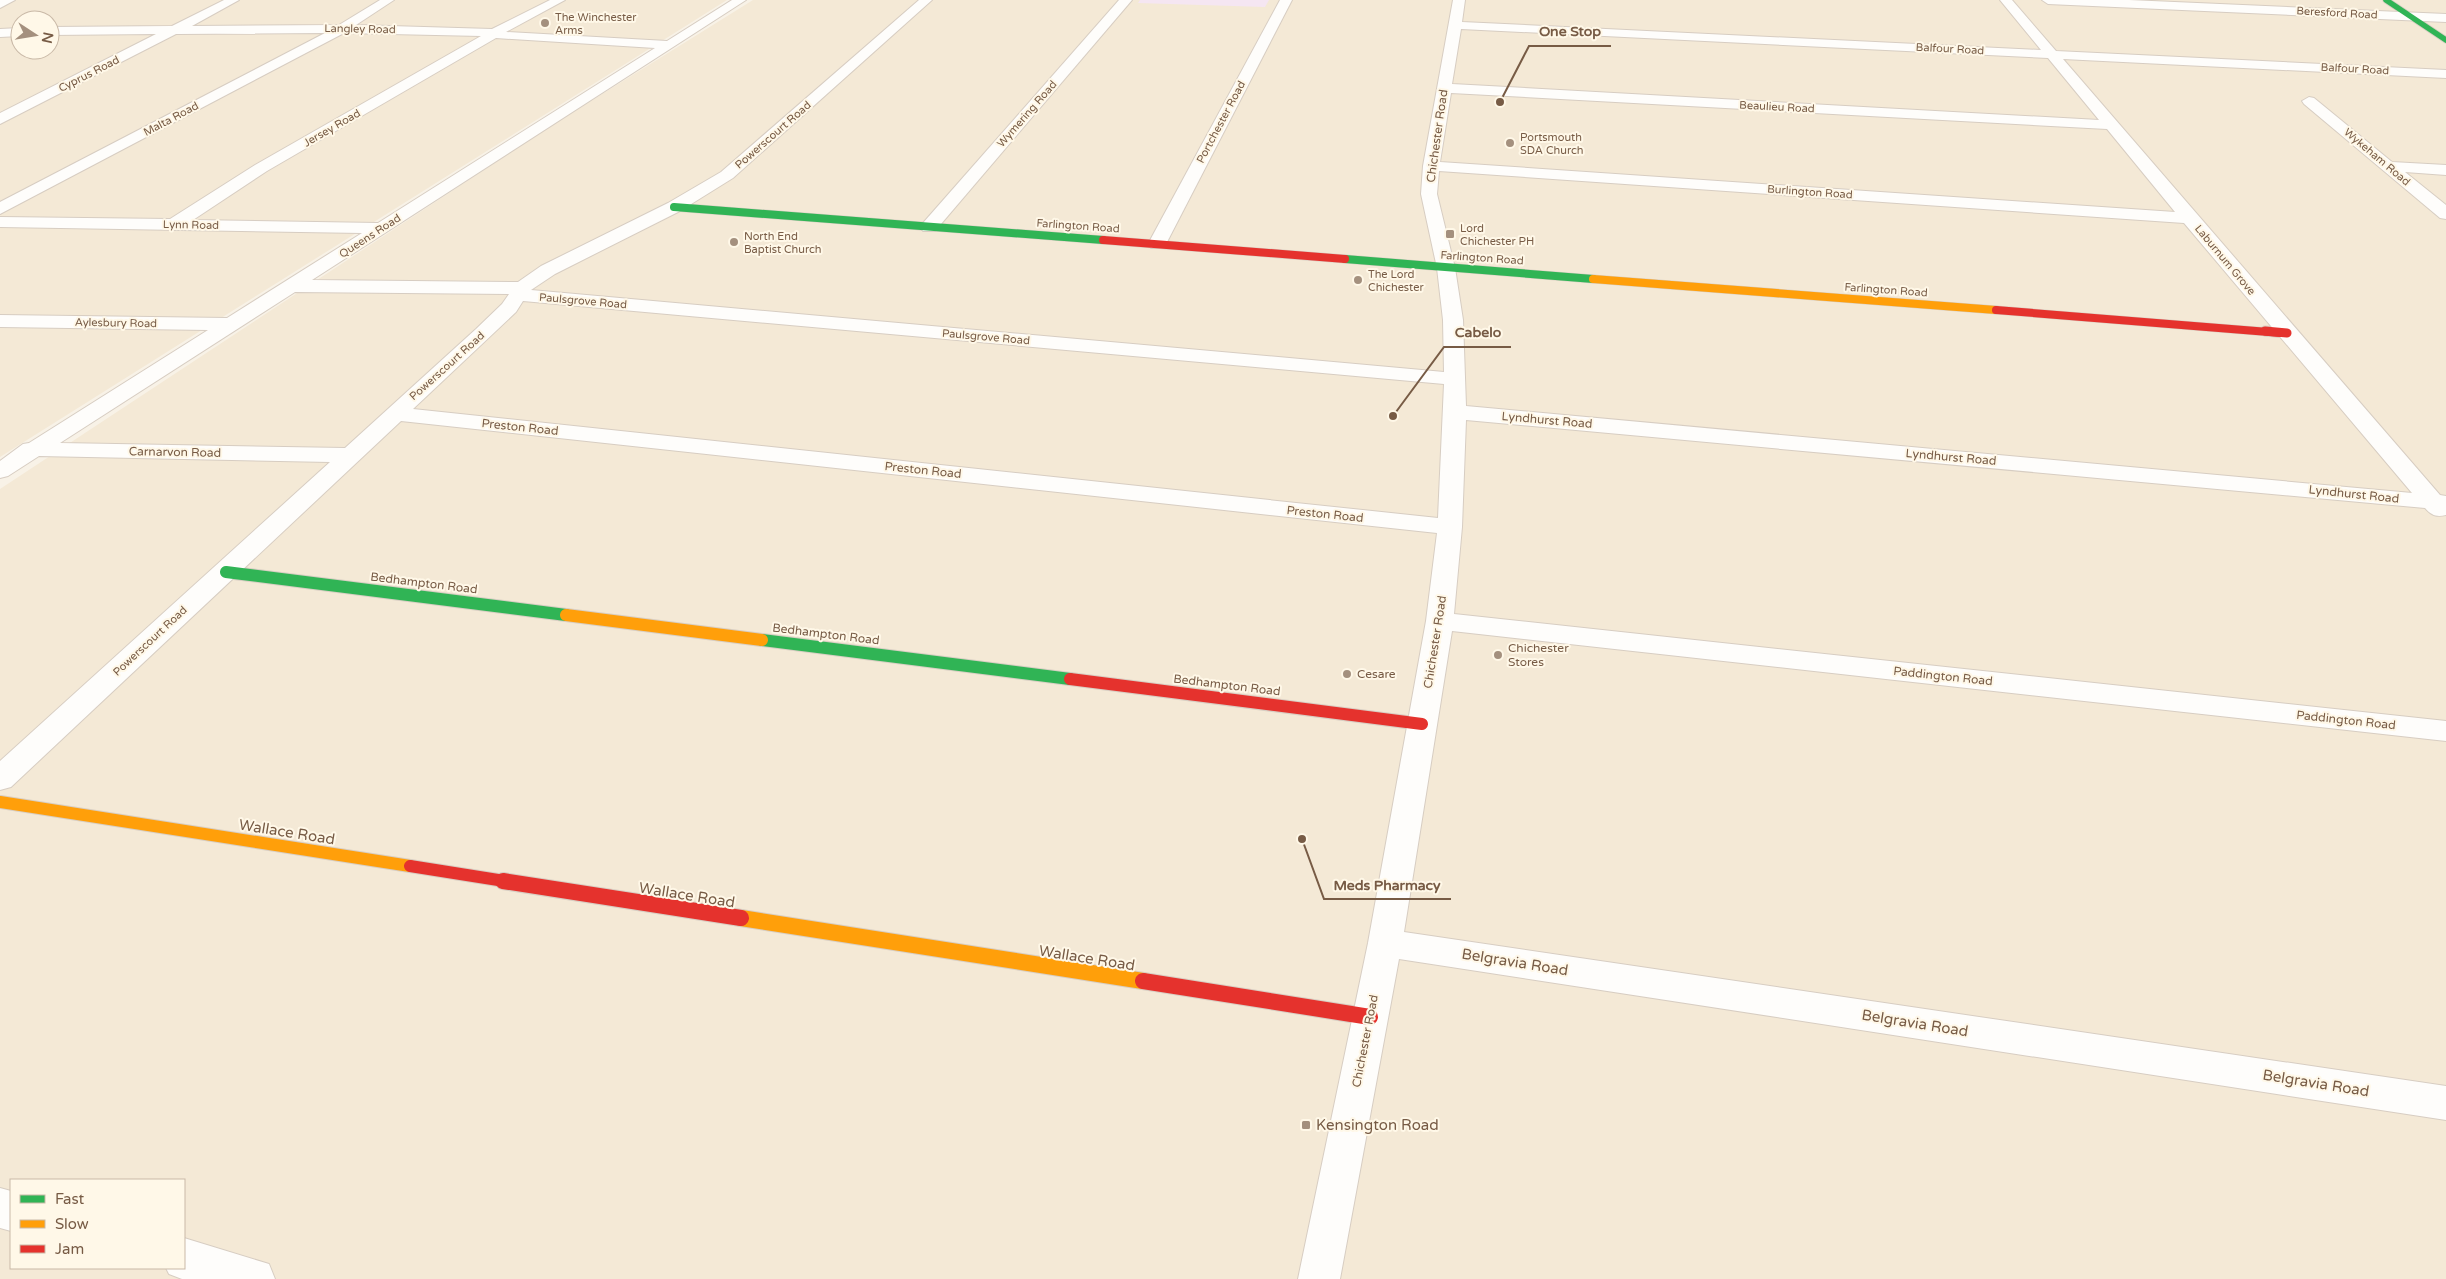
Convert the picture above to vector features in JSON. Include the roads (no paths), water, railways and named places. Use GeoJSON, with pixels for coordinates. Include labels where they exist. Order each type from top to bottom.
{"type":"FeatureCollection","features":[{"type":"Feature","properties":{"kind":"street"},"geometry":{"type":"LineString","coordinates":[[0,4],[9,0]]}},
{"type":"Feature","properties":{"kind":"street","name":"Cyprus Road"},"geometry":{"type":"LineString","coordinates":[[0,119],[233,0]]}},
{"type":"Feature","properties":{"kind":"street","name":"Malta Road"},"geometry":{"type":"LineString","coordinates":[[0,209],[342,29],[388,0]]}},
{"type":"Feature","properties":{"kind":"street","name":"Jersey Road"},"geometry":{"type":"LineString","coordinates":[[173,225],[261,168],[494,34],[559,0]]}},
{"type":"Feature","properties":{"kind":"street","name":"Queens Road"},"geometry":{"type":"LineString","coordinates":[[0,471],[740,0]]}},
{"type":"Feature","properties":{"kind":"street","name":"Powerscourt Road"},"geometry":{"type":"LineString","coordinates":[[0,779],[484,333],[509,308],[520,292],[548,270],[578,253],[674,208],[700,194],[727,175],[926,0]]}},
{"type":"Feature","properties":{"kind":"street","name":"Wymering Road"},"geometry":{"type":"LineString","coordinates":[[929,227],[1126,0]]}},
{"type":"Feature","properties":{"kind":"street","name":"Portchester Road"},"geometry":{"type":"LineString","coordinates":[[1157,244],[1286,0]]}},
{"type":"Feature","properties":{"kind":"street","name":"Laburnum Grove"},"geometry":{"type":"LineString","coordinates":[[2006,0],[2287,333],[2442,508]]}},
{"type":"Feature","properties":{"kind":"street","name":"Beresford Road"},"geometry":{"type":"LineString","coordinates":[[2048,0],[2446,18]]}},
{"type":"Feature","properties":{"kind":"street"},"geometry":{"type":"LineString","coordinates":[[2386,0],[2446,40]]}},
{"type":"Feature","properties":{"kind":"street","name":"Balfour Road"},"geometry":{"type":"LineString","coordinates":[[1457,13],[2052,54],[2446,74]]}},
{"type":"Feature","properties":{"kind":"street","name":"Chichester Road"},"geometry":{"type":"LineString","coordinates":[[1319,1279],[1385,943],[1440,621],[1450,527],[1455,379],[1453,320],[1446,268],[1429,194],[1457,13]]}},
{"type":"Feature","properties":{"kind":"street","name":"Langley Road"},"geometry":{"type":"LineString","coordinates":[[60,31],[342,29],[494,34],[670,45]]}},
{"type":"Feature","properties":{"kind":"street","name":"Beaulieu Road"},"geometry":{"type":"LineString","coordinates":[[1444,88],[2110,125]]}},
{"type":"Feature","properties":{"kind":"street","name":"Wykeham Road"},"geometry":{"type":"LineString","coordinates":[[2309,101],[2446,214]]}},
{"type":"Feature","properties":{"kind":"street","name":"Burlington Road"},"geometry":{"type":"LineString","coordinates":[[1432,166],[2189,218]]}},
{"type":"Feature","properties":{"kind":"street"},"geometry":{"type":"LineString","coordinates":[[2387,166],[2446,170]]}},
{"type":"Feature","properties":{"kind":"street","name":"Farlington Road"},"geometry":{"type":"LineString","coordinates":[[674,208],[2287,333]]}},
{"type":"Feature","properties":{"kind":"street","name":"Lynn Road"},"geometry":{"type":"LineString","coordinates":[[0,222],[383,228]]}},
{"type":"Feature","properties":{"kind":"street","name":"Paulsgrove Road"},"geometry":{"type":"LineString","coordinates":[[293,286],[520,292],[1455,379]]}},
{"type":"Feature","properties":{"kind":"street","name":"Aylesbury Road"},"geometry":{"type":"LineString","coordinates":[[0,321],[232,324]]}},
{"type":"Feature","properties":{"kind":"street","name":"Lyndhurst Road"},"geometry":{"type":"LineString","coordinates":[[1455,412],[2442,508]]}},
{"type":"Feature","properties":{"kind":"street","name":"Preston Road"},"geometry":{"type":"LineString","coordinates":[[395,414],[1450,527]]}},
{"type":"Feature","properties":{"kind":"street","name":"Carnarvon Road"},"geometry":{"type":"LineString","coordinates":[[0,448],[350,455]]}},
{"type":"Feature","properties":{"kind":"street","name":"Bedhampton Road"},"geometry":{"type":"LineString","coordinates":[[226,572],[1422,724]]}},
{"type":"Feature","properties":{"kind":"street","name":"Paddington Road"},"geometry":{"type":"LineString","coordinates":[[1440,621],[2446,731]]}},
{"type":"Feature","properties":{"kind":"street","name":"Wallace Road"},"geometry":{"type":"LineString","coordinates":[[0,802],[1370,1018]]}},
{"type":"Feature","properties":{"kind":"street","name":"Belgravia Road"},"geometry":{"type":"LineString","coordinates":[[1385,943],[2446,1103]]}},
{"type":"Feature","properties":{"kind":"street"},"geometry":{"type":"LineString","coordinates":[[185,1259],[254,1279]]}},
{"type":"Feature","properties":{"kind":"place","name":"The Winchester Arms"},"geometry":{"type":"Point","coordinates":[545,23]}},
{"type":"Feature","properties":{"kind":"place","name":"One Stop"},"geometry":{"type":"Point","coordinates":[1500,102]}},
{"type":"Feature","properties":{"kind":"place","name":"Portsmouth SDA Church"},"geometry":{"type":"Point","coordinates":[1510,143]}},
{"type":"Feature","properties":{"kind":"place","name":"Lord Chichester PH"},"geometry":{"type":"Point","coordinates":[1450,234]}},
{"type":"Feature","properties":{"kind":"place","name":"North End Baptist Church"},"geometry":{"type":"Point","coordinates":[734,242]}},
{"type":"Feature","properties":{"kind":"place","name":"The Lord Chichester"},"geometry":{"type":"Point","coordinates":[1358,280]}},
{"type":"Feature","properties":{"kind":"place","name":"Cabelo"},"geometry":{"type":"Point","coordinates":[1393,416]}},
{"type":"Feature","properties":{"kind":"place","name":"Chichester Stores"},"geometry":{"type":"Point","coordinates":[1498,655]}},
{"type":"Feature","properties":{"kind":"place","name":"Cesare"},"geometry":{"type":"Point","coordinates":[1347,674]}},
{"type":"Feature","properties":{"kind":"place","name":"Meds Pharmacy"},"geometry":{"type":"Point","coordinates":[1302,839]}},
{"type":"Feature","properties":{"kind":"place","name":"Kensington Road"},"geometry":{"type":"Point","coordinates":[1306,1125]}}]}
